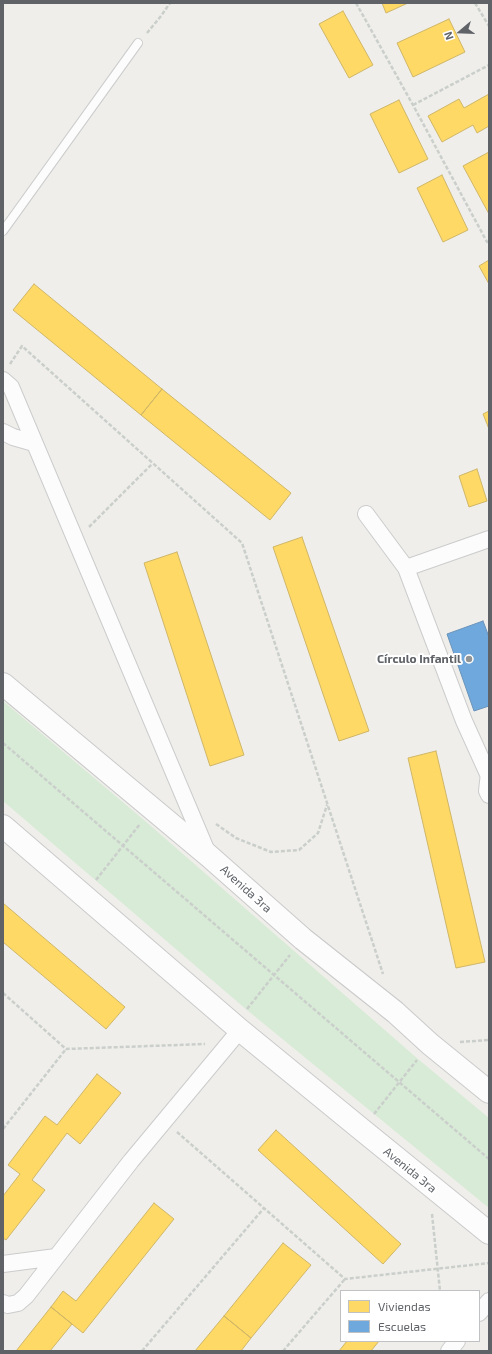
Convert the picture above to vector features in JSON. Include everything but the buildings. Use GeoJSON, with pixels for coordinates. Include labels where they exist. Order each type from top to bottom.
{"type":"FeatureCollection","features":[{"type":"Feature","properties":{"kind":"main road","name":"Avenida 3ra"},"geometry":{"type":"LineString","coordinates":[[3,684],[209,856],[303,939],[395,1012],[430,1044],[489,1092]]}},
{"type":"Feature","properties":{"kind":"main road","name":"Avenida 3ra"},"geometry":{"type":"LineString","coordinates":[[3,826],[235,1033],[361,1130],[489,1233]]}},
{"type":"Feature","properties":{"kind":"street"},"geometry":{"type":"LineString","coordinates":[[5,374],[209,856]]}},
{"type":"Feature","properties":{"kind":"street"},"geometry":{"type":"LineString","coordinates":[[3,432],[13,437],[34,443]]}},
{"type":"Feature","properties":{"kind":"street"},"geometry":{"type":"LineString","coordinates":[[366,514],[406,568],[464,721],[488,773],[487,791],[489,795]]}},
{"type":"Feature","properties":{"kind":"street"},"geometry":{"type":"LineString","coordinates":[[406,568],[489,539]]}},
{"type":"Feature","properties":{"kind":"street"},"geometry":{"type":"LineString","coordinates":[[3,1303],[8,1305],[18,1303],[26,1296],[235,1033]]}},
{"type":"Feature","properties":{"kind":"street"},"geometry":{"type":"LineString","coordinates":[[3,1264],[56,1257]]}},
{"type":"Feature","properties":{"kind":"street"},"geometry":{"type":"LineString","coordinates":[[480,1312],[489,1301]]}},
{"type":"Feature","properties":{"kind":"street"},"geometry":{"type":"LineString","coordinates":[[449,1351],[456,1342]]}},
{"type":"Feature","properties":{"kind":"lane"},"geometry":{"type":"LineString","coordinates":[[3,231],[138,43]]}},
{"type":"Feature","properties":{"kind":"path"},"geometry":{"type":"LineString","coordinates":[[138,43],[170,3]]}},
{"type":"Feature","properties":{"kind":"path"},"geometry":{"type":"LineString","coordinates":[[356,3],[487,242],[489,241]]}},
{"type":"Feature","properties":{"kind":"path"},"geometry":{"type":"LineString","coordinates":[[475,3],[489,26]]}},
{"type":"Feature","properties":{"kind":"path"},"geometry":{"type":"LineString","coordinates":[[413,105],[489,65]]}},
{"type":"Feature","properties":{"kind":"path"},"geometry":{"type":"LineString","coordinates":[[5,374],[22,346],[242,543],[383,975]]}},
{"type":"Feature","properties":{"kind":"path"},"geometry":{"type":"LineString","coordinates":[[76,540],[152,464]]}},
{"type":"Feature","properties":{"kind":"path"},"geometry":{"type":"LineString","coordinates":[[3,743],[489,1159]]}},
{"type":"Feature","properties":{"kind":"path"},"geometry":{"type":"LineString","coordinates":[[187,804],[236,838],[271,852],[299,850],[318,833],[327,804]]}},
{"type":"Feature","properties":{"kind":"path"},"geometry":{"type":"LineString","coordinates":[[83,896],[152,809]]}},
{"type":"Feature","properties":{"kind":"path"},"geometry":{"type":"LineString","coordinates":[[3,993],[66,1048],[235,1033],[274,975],[303,939]]}},
{"type":"Feature","properties":{"kind":"path"},"geometry":{"type":"LineString","coordinates":[[361,1130],[430,1044]]}},
{"type":"Feature","properties":{"kind":"path"},"geometry":{"type":"LineString","coordinates":[[3,1129],[66,1048]]}},
{"type":"Feature","properties":{"kind":"path"},"geometry":{"type":"LineString","coordinates":[[164,1121],[344,1279]]}},
{"type":"Feature","properties":{"kind":"path"},"geometry":{"type":"LineString","coordinates":[[429,1185],[440,1290]]}},
{"type":"Feature","properties":{"kind":"path"},"geometry":{"type":"LineString","coordinates":[[142,1351],[264,1208]]}},
{"type":"Feature","properties":{"kind":"path"},"geometry":{"type":"LineString","coordinates":[[283,1351],[344,1279],[489,1263]]}},
{"type":"Feature","properties":{"kind":"green space"},"geometry":{"type":"Polygon","coordinates":[[[3,701],[144,820],[418,1059],[489,1118],[489,1208],[247,1010],[3,801],[3,701]]]}},
{"type":"Feature","properties":{"kind":"place","name":"Círculo Infantil"},"geometry":{"type":"Point","coordinates":[469,659]}}]}
